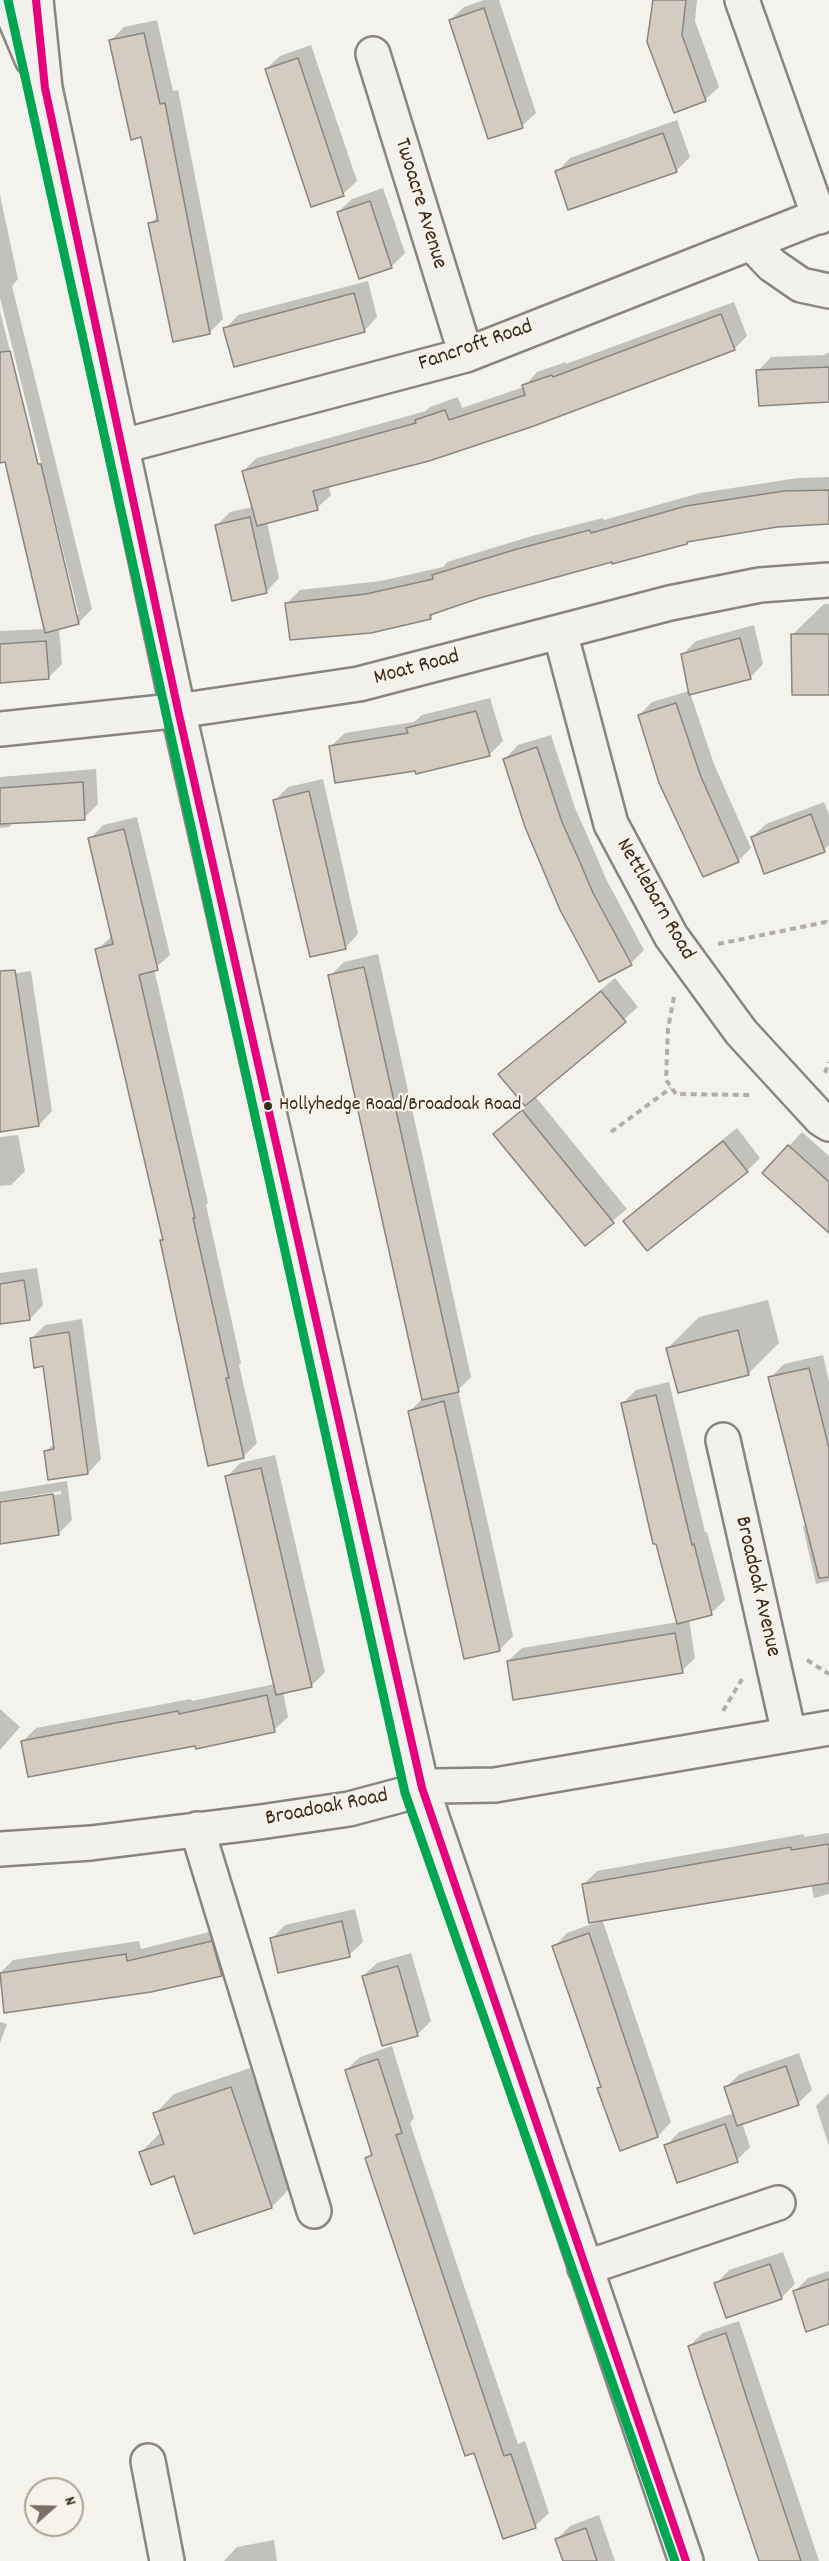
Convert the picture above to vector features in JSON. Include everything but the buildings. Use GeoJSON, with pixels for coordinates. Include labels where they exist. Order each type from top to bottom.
{"type":"FeatureCollection","features":[{"type":"Feature","properties":{"kind":"street"},"geometry":{"type":"LineString","coordinates":[[7,0],[45,88]]}},
{"type":"Feature","properties":{"kind":"street"},"geometry":{"type":"LineString","coordinates":[[36,0],[45,88],[178,710],[422,1788],[686,2561]]}},
{"type":"Feature","properties":{"kind":"street","name":"Fancroft Road"},"geometry":{"type":"LineString","coordinates":[[123,446],[466,355],[824,215],[742,0]]}},
{"type":"Feature","properties":{"kind":"street","name":"Twoacre Avenue"},"geometry":{"type":"LineString","coordinates":[[373,54],[466,355]]}},
{"type":"Feature","properties":{"kind":"street"},"geometry":{"type":"LineString","coordinates":[[751,243],[772,265],[801,285],[829,291]]}},
{"type":"Feature","properties":{"kind":"street","name":"Moat Road"},"geometry":{"type":"LineString","coordinates":[[0,729],[178,710],[359,684],[670,603],[760,585],[829,580]]}},
{"type":"Feature","properties":{"kind":"street","name":"Nettlebarn Road"},"geometry":{"type":"LineString","coordinates":[[560,632],[611,824],[671,936],[741,1032],[821,1119],[829,1124]]}},
{"type":"Feature","properties":{"kind":"street","name":"Broadoak Avenue"},"geometry":{"type":"LineString","coordinates":[[723,1440],[789,1734]]}},
{"type":"Feature","properties":{"kind":"street","name":"Broadoak Road"},"geometry":{"type":"LineString","coordinates":[[0,1849],[91,1843],[349,1809],[422,1788],[495,1785],[829,1728]]}},
{"type":"Feature","properties":{"kind":"street"},"geometry":{"type":"LineString","coordinates":[[197,1830],[314,2211]]}},
{"type":"Feature","properties":{"kind":"street"},"geometry":{"type":"LineString","coordinates":[[585,2268],[778,2203]]}},
{"type":"Feature","properties":{"kind":"street"},"geometry":{"type":"LineString","coordinates":[[148,2461],[167,2561]]}},
{"type":"Feature","properties":{"kind":"path"},"geometry":{"type":"LineString","coordinates":[[800,1096],[676,1094],[666,1080],[668,1028],[678,975],[685,955],[825,922],[829,926]]}},
{"type":"Feature","properties":{"kind":"path"},"geometry":{"type":"LineString","coordinates":[[611,1132],[671,1088]]}},
{"type":"Feature","properties":{"kind":"transit line"},"geometry":{"type":"LineString","coordinates":[[8,0],[405,1793],[675,2561]]}},
{"type":"Feature","properties":{"kind":"transit line"},"geometry":{"type":"LineString","coordinates":[[36,0],[45,88],[178,710],[422,1788],[686,2561]]}},
{"type":"Feature","properties":{"kind":"place","name":"Hollyhedge Road/Broadoak Road"},"geometry":{"type":"Point","coordinates":[268,1106]}}]}
